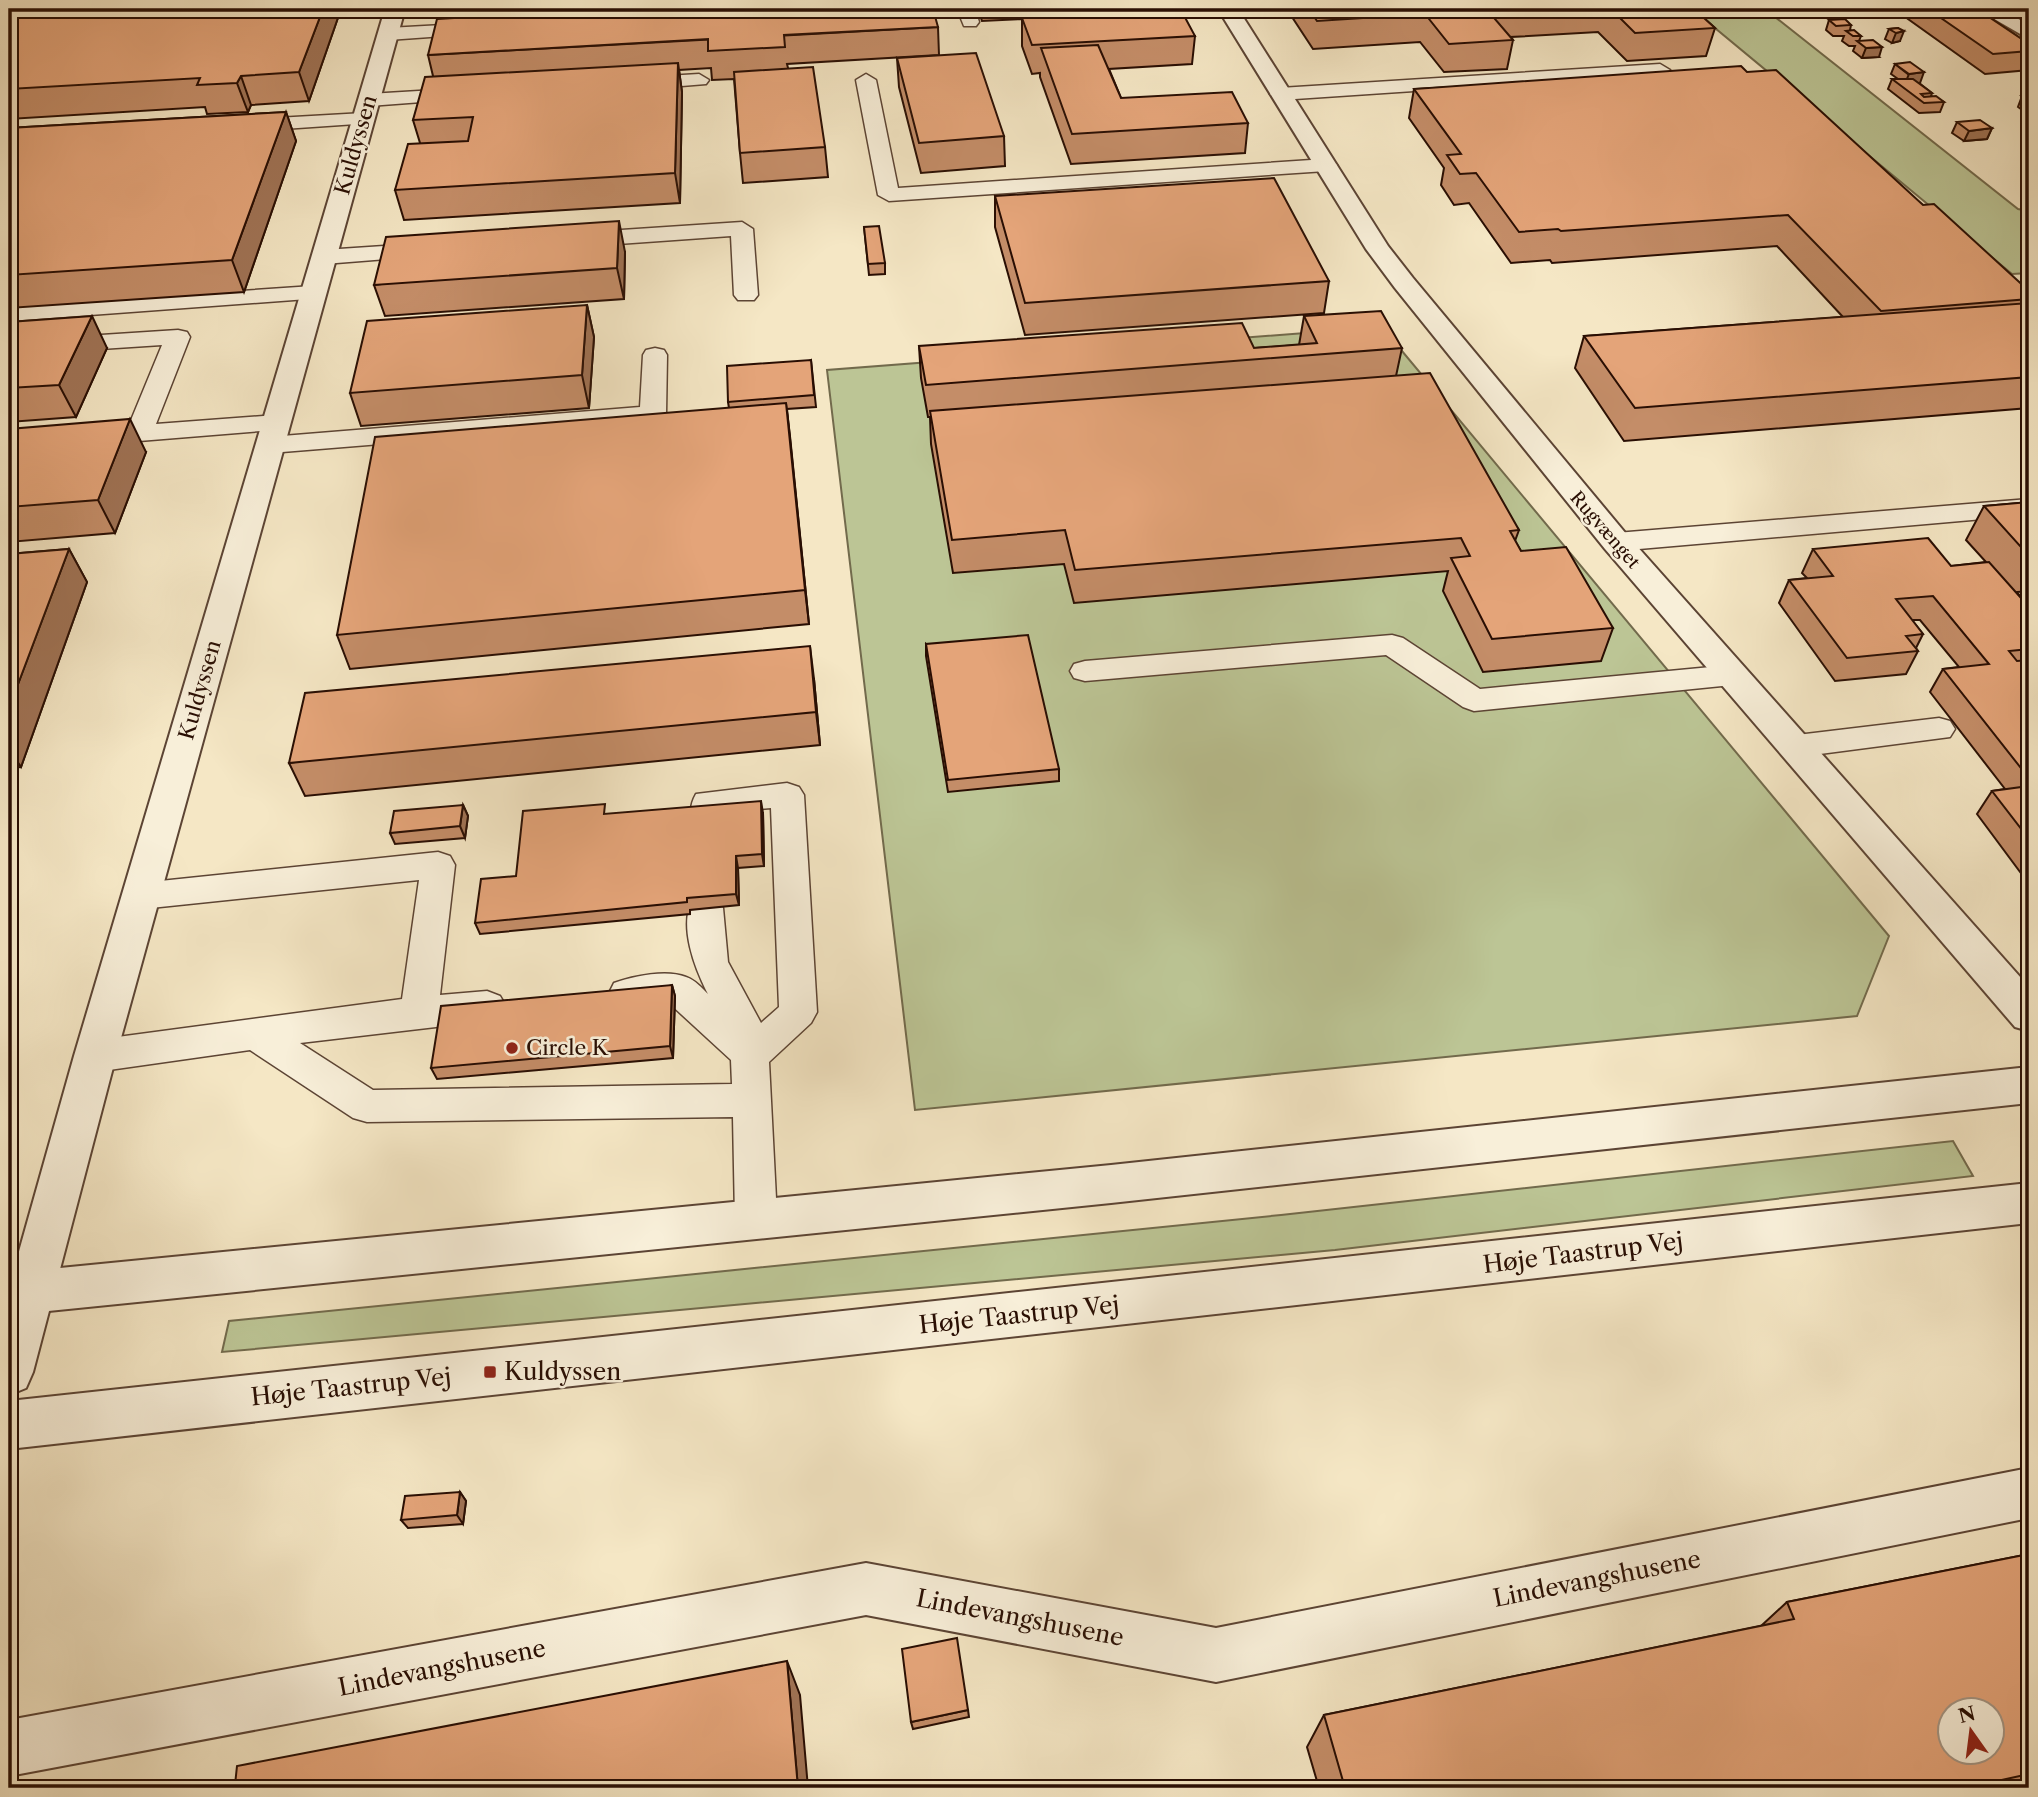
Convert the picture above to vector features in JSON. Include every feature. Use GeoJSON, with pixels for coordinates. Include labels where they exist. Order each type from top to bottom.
{"type":"FeatureCollection","features":[{"type":"Feature","properties":{"kind":"street","name":"Rugvænget"},"geometry":{"type":"LineString","coordinates":[[1228,9],[1391,266],[1616,542],[1797,746],[2029,1015]]}},
{"type":"Feature","properties":{"kind":"street"},"geometry":{"type":"LineString","coordinates":[[1987,9],[2029,33]]}},
{"type":"Feature","properties":{"kind":"street","name":"Kuldyssen"},"geometry":{"type":"LineString","coordinates":[[9,1372],[20,1293],[141,896],[392,21]]}},
{"type":"Feature","properties":{"kind":"street"},"geometry":{"type":"LineString","coordinates":[[20,1293],[1125,1182],[2029,1085]]}},
{"type":"Feature","properties":{"kind":"street","name":"Høje Taastrup Vej"},"geometry":{"type":"LineString","coordinates":[[9,1425],[1306,1285],[2029,1203]]}},
{"type":"Feature","properties":{"kind":"street","name":"Lindevangshusene"},"geometry":{"type":"LineString","coordinates":[[9,1748],[866,1589],[1216,1655],[2029,1493]]}},
{"type":"Feature","properties":{"kind":"lane"},"geometry":{"type":"LineString","coordinates":[[392,21],[499,28]]}},
{"type":"Feature","properties":{"kind":"lane"},"geometry":{"type":"LineString","coordinates":[[1280,94],[1660,70]]}},
{"type":"Feature","properties":{"kind":"lane"},"geometry":{"type":"LineString","coordinates":[[617,85],[699,80]]}},
{"type":"Feature","properties":{"kind":"lane"},"geometry":{"type":"LineString","coordinates":[[866,80],[889,195],[1332,175]]}},
{"type":"Feature","properties":{"kind":"lane"},"geometry":{"type":"LineString","coordinates":[[227,127],[493,92]]}},
{"type":"Feature","properties":{"kind":"lane"},"geometry":{"type":"LineString","coordinates":[[972,211],[1332,175]]}},
{"type":"Feature","properties":{"kind":"lane"},"geometry":{"type":"LineString","coordinates":[[547,242],[742,229],[746,295]]}},
{"type":"Feature","properties":{"kind":"lane"},"geometry":{"type":"LineString","coordinates":[[324,257],[450,248]]}},
{"type":"Feature","properties":{"kind":"lane"},"geometry":{"type":"LineString","coordinates":[[9,314],[313,293]]}},
{"type":"Feature","properties":{"kind":"lane"},"geometry":{"type":"LineString","coordinates":[[9,348],[178,337],[139,433]]}},
{"type":"Feature","properties":{"kind":"lane"},"geometry":{"type":"LineString","coordinates":[[100,435],[273,434],[653,414],[655,355]]}},
{"type":"Feature","properties":{"kind":"lane"},"geometry":{"type":"LineString","coordinates":[[1616,542],[2029,507]]}},
{"type":"Feature","properties":{"kind":"lane"},"geometry":{"type":"LineString","coordinates":[[1085,671],[1392,645],[1474,700],[1732,675]]}},
{"type":"Feature","properties":{"kind":"lane"},"geometry":{"type":"LineString","coordinates":[[1797,746],[1939,729]]}},
{"type":"Feature","properties":{"kind":"lane"},"geometry":{"type":"LineString","coordinates":[[707,817],[708,802],[787,795],[798,1013],[751,1055]]}},
{"type":"Feature","properties":{"kind":"lane"},"geometry":{"type":"LineString","coordinates":[[141,896],[438,865],[419,1012]]}},
{"type":"Feature","properties":{"kind":"lane"},"geometry":{"type":"LineString","coordinates":[[705,908],[710,963],[749,1035],[756,1218]]}},
{"type":"Feature","properties":{"kind":"lane"},"geometry":{"type":"LineString","coordinates":[[587,996],[677,988],[751,1055]]}},
{"type":"Feature","properties":{"kind":"lane"},"geometry":{"type":"LineString","coordinates":[[94,1056],[419,1012],[518,1003]]}},
{"type":"Feature","properties":{"kind":"lane"},"geometry":{"type":"LineString","coordinates":[[255,1034],[367,1106],[753,1100]]}},
{"type":"Feature","properties":{"kind":"green space"},"geometry":{"type":"Polygon","coordinates":[[[1692,9],[1765,9],[2018,209],[2029,211],[2029,273],[2012,274],[1692,9]]]}},
{"type":"Feature","properties":{"kind":"green space"},"geometry":{"type":"Polygon","coordinates":[[[1382,327],[1889,936],[1857,1016],[915,1110],[827,370],[1382,327]]]}},
{"type":"Feature","properties":{"kind":"green space"},"geometry":{"type":"Polygon","coordinates":[[[1953,1141],[1973,1176],[1335,1250],[222,1352],[229,1321],[1281,1215],[1953,1141]]]}},
{"type":"Feature","properties":{"kind":"building"},"geometry":{"type":"Polygon","coordinates":[[[9,9],[323,9],[299,72],[241,76],[237,83],[197,85],[200,78],[9,89],[9,9]]]}},
{"type":"Feature","properties":{"kind":"building"},"geometry":{"type":"Polygon","coordinates":[[[554,9],[933,9],[938,27],[784,35],[785,47],[708,51],[708,39],[428,55],[437,19],[554,12],[554,9]]]}},
{"type":"Feature","properties":{"kind":"building"},"geometry":{"type":"Polygon","coordinates":[[[1309,9],[1522,9],[1488,11],[1513,40],[1449,44],[1425,14],[1317,21],[1309,9]]]}},
{"type":"Feature","properties":{"kind":"building"},"geometry":{"type":"Polygon","coordinates":[[[1611,9],[1694,9],[1715,28],[1635,33],[1611,9]]]}},
{"type":"Feature","properties":{"kind":"building"},"geometry":{"type":"Polygon","coordinates":[[[1928,9],[1977,9],[2029,44],[2029,51],[1993,54],[1928,9]]]}},
{"type":"Feature","properties":{"kind":"building"},"geometry":{"type":"Polygon","coordinates":[[[1181,10],[1195,36],[1032,45],[1022,18],[1181,10]]]}},
{"type":"Feature","properties":{"kind":"building"},"geometry":{"type":"Polygon","coordinates":[[[1845,19],[1851,25],[1836,26],[1829,20],[1845,19]]]}},
{"type":"Feature","properties":{"kind":"building"},"geometry":{"type":"Polygon","coordinates":[[[1898,28],[1904,31],[1896,33],[1889,29],[1898,28]]]}},
{"type":"Feature","properties":{"kind":"building"},"geometry":{"type":"Polygon","coordinates":[[[1854,30],[1861,36],[1853,36],[1846,31],[1854,30]]]}},
{"type":"Feature","properties":{"kind":"building"},"geometry":{"type":"Polygon","coordinates":[[[1873,40],[1882,47],[1866,48],[1857,41],[1873,40]]]}},
{"type":"Feature","properties":{"kind":"building"},"geometry":{"type":"Polygon","coordinates":[[[1098,45],[1121,98],[1232,92],[1248,123],[1072,134],[1041,48],[1098,45]]]}},
{"type":"Feature","properties":{"kind":"building"},"geometry":{"type":"Polygon","coordinates":[[[976,53],[1004,136],[919,143],[897,58],[976,53]]]}},
{"type":"Feature","properties":{"kind":"building"},"geometry":{"type":"Polygon","coordinates":[[[1910,62],[1924,72],[1909,74],[1895,64],[1910,62]]]}},
{"type":"Feature","properties":{"kind":"building"},"geometry":{"type":"Polygon","coordinates":[[[678,63],[675,173],[395,190],[408,144],[468,141],[473,117],[413,120],[425,77],[678,63]]]}},
{"type":"Feature","properties":{"kind":"building"},"geometry":{"type":"Polygon","coordinates":[[[1741,66],[1747,72],[1776,70],[1923,205],[1934,204],[2029,291],[2029,299],[1881,311],[1788,215],[1519,232],[1476,173],[1460,174],[1447,155],[1461,154],[1414,89],[1741,66]]]}},
{"type":"Feature","properties":{"kind":"building"},"geometry":{"type":"Polygon","coordinates":[[[813,67],[825,147],[740,153],[734,72],[813,67]]]}},
{"type":"Feature","properties":{"kind":"building"},"geometry":{"type":"Polygon","coordinates":[[[1892,79],[1913,79],[1932,93],[1921,94],[1924,97],[1936,96],[1944,102],[1924,103],[1892,79]]]}},
{"type":"Feature","properties":{"kind":"building"},"geometry":{"type":"Polygon","coordinates":[[[286,112],[232,260],[9,275],[9,128],[286,112]]]}},
{"type":"Feature","properties":{"kind":"building"},"geometry":{"type":"Polygon","coordinates":[[[1980,120],[1992,128],[1969,131],[1957,122],[1980,120]]]}},
{"type":"Feature","properties":{"kind":"building"},"geometry":{"type":"Polygon","coordinates":[[[1274,178],[1329,281],[1025,303],[995,196],[1274,178]]]}},
{"type":"Feature","properties":{"kind":"building"},"geometry":{"type":"Polygon","coordinates":[[[619,221],[617,268],[374,285],[386,237],[619,221]]]}},
{"type":"Feature","properties":{"kind":"building"},"geometry":{"type":"Polygon","coordinates":[[[879,226],[885,263],[868,264],[864,227],[879,226]]]}},
{"type":"Feature","properties":{"kind":"building"},"geometry":{"type":"Polygon","coordinates":[[[2029,303],[2029,377],[1635,408],[1584,336],[2029,303]]]}},
{"type":"Feature","properties":{"kind":"building"},"geometry":{"type":"Polygon","coordinates":[[[587,305],[582,375],[350,393],[367,321],[587,305]]]}},
{"type":"Feature","properties":{"kind":"building"},"geometry":{"type":"Polygon","coordinates":[[[1381,311],[1402,348],[926,385],[919,346],[1242,323],[1254,348],[1317,343],[1304,316],[1381,311]]]}},
{"type":"Feature","properties":{"kind":"building"},"geometry":{"type":"Polygon","coordinates":[[[92,316],[59,385],[9,388],[9,322],[92,316]]]}},
{"type":"Feature","properties":{"kind":"building"},"geometry":{"type":"Polygon","coordinates":[[[811,360],[814,395],[728,402],[727,366],[811,360]]]}},
{"type":"Feature","properties":{"kind":"building"},"geometry":{"type":"Polygon","coordinates":[[[1430,373],[1519,530],[1510,531],[1521,551],[1566,547],[1613,628],[1492,639],[1451,558],[1470,556],[1461,538],[1075,570],[1065,530],[952,540],[930,411],[1430,373]]]}},
{"type":"Feature","properties":{"kind":"building"},"geometry":{"type":"Polygon","coordinates":[[[786,403],[805,590],[337,635],[375,437],[786,403]]]}},
{"type":"Feature","properties":{"kind":"building"},"geometry":{"type":"Polygon","coordinates":[[[130,419],[98,500],[9,507],[9,429],[130,419]]]}},
{"type":"Feature","properties":{"kind":"building"},"geometry":{"type":"Polygon","coordinates":[[[2029,502],[2029,556],[1984,506],[2029,502]]]}},
{"type":"Feature","properties":{"kind":"building"},"geometry":{"type":"Polygon","coordinates":[[[1928,538],[1951,566],[1989,562],[2029,607],[2029,649],[2009,651],[2017,661],[2029,660],[2029,771],[2024,772],[1943,669],[1989,664],[1933,596],[1896,599],[1923,634],[1906,636],[1918,651],[1847,658],[1789,580],[1833,576],[1813,549],[1928,538]]]}},
{"type":"Feature","properties":{"kind":"building"},"geometry":{"type":"Polygon","coordinates":[[[69,549],[9,708],[9,554],[69,549]]]}},
{"type":"Feature","properties":{"kind":"building"},"geometry":{"type":"Polygon","coordinates":[[[1028,635],[1059,769],[948,780],[926,644],[1028,635]]]}},
{"type":"Feature","properties":{"kind":"building"},"geometry":{"type":"Polygon","coordinates":[[[810,646],[816,712],[289,763],[305,693],[810,646]]]}},
{"type":"Feature","properties":{"kind":"building"},"geometry":{"type":"Polygon","coordinates":[[[2029,786],[2029,839],[1992,791],[2029,786]]]}},
{"type":"Feature","properties":{"kind":"building"},"geometry":{"type":"Polygon","coordinates":[[[761,801],[762,854],[736,856],[736,894],[687,898],[687,902],[475,923],[481,879],[516,876],[523,811],[605,804],[604,814],[761,801]]]}},
{"type":"Feature","properties":{"kind":"building"},"geometry":{"type":"Polygon","coordinates":[[[463,805],[460,826],[390,833],[394,811],[463,805]]]}},
{"type":"Feature","properties":{"kind":"building"},"geometry":{"type":"Polygon","coordinates":[[[672,985],[670,1046],[431,1068],[441,1006],[672,985]]]}},
{"type":"Feature","properties":{"kind":"building"},"geometry":{"type":"Polygon","coordinates":[[[460,1492],[457,1515],[401,1520],[405,1496],[460,1492]]]}},
{"type":"Feature","properties":{"kind":"building"},"geometry":{"type":"Polygon","coordinates":[[[2029,1554],[2029,1774],[1965,1788],[1345,1788],[1324,1715],[1794,1619],[1787,1602],[2029,1554]]]}},
{"type":"Feature","properties":{"kind":"building"},"geometry":{"type":"Polygon","coordinates":[[[957,1638],[968,1710],[911,1722],[902,1649],[957,1638]]]}},
{"type":"Feature","properties":{"kind":"building"},"geometry":{"type":"Polygon","coordinates":[[[787,1661],[798,1788],[217,1788],[235,1785],[237,1766],[787,1661]]]}},
{"type":"Feature","properties":{"kind":"place","name":"Circle K"},"geometry":{"type":"Point","coordinates":[512,1048]}},
{"type":"Feature","properties":{"kind":"place","name":"Kuldyssen"},"geometry":{"type":"Point","coordinates":[490,1372]}}]}
